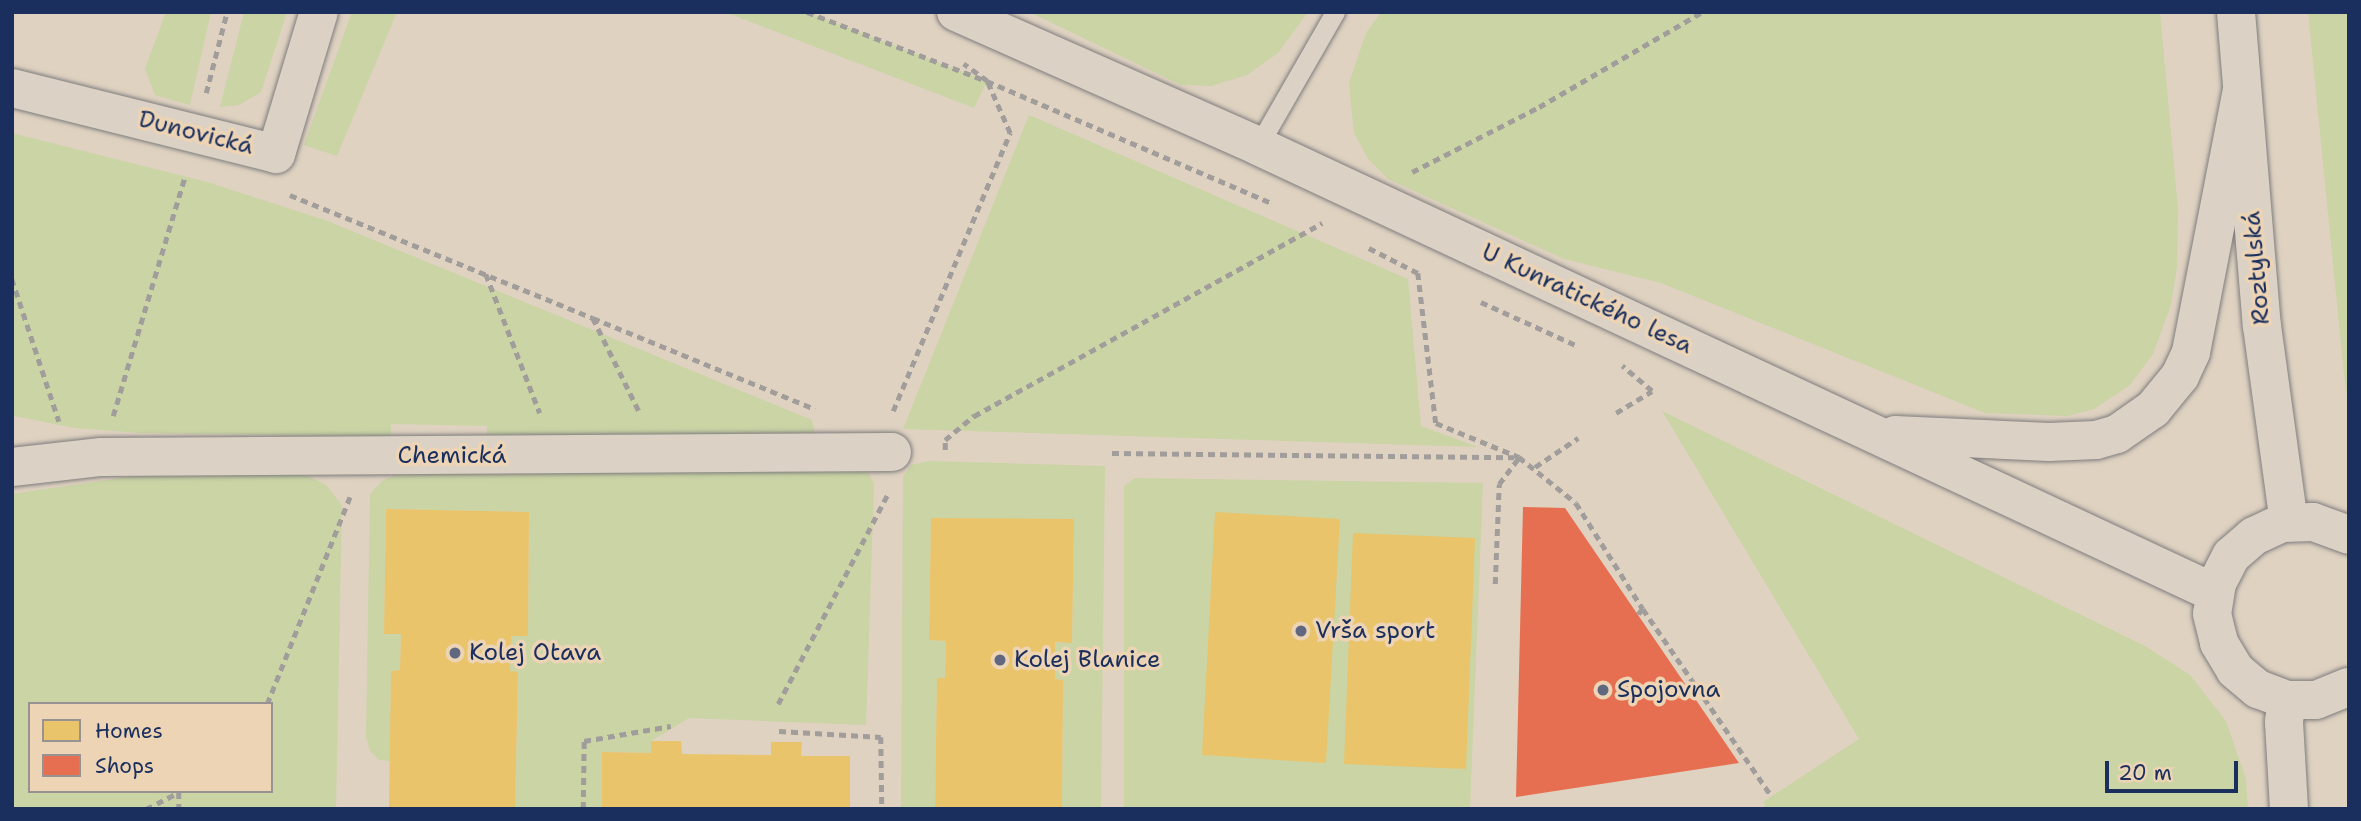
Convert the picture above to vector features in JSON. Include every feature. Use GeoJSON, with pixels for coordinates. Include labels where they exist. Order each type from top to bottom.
{"type":"FeatureCollection","features":[{"type":"Feature","properties":{"kind":"street","name":"Dunovická"},"geometry":{"type":"LineString","coordinates":[[12,88],[276,154],[319,12]]}},
{"type":"Feature","properties":{"kind":"street","name":"U Kunratického lesa"},"geometry":{"type":"LineString","coordinates":[[956,12],[1258,146],[2216,593]]}},
{"type":"Feature","properties":{"kind":"street","name":"Roztylská"},"geometry":{"type":"LineString","coordinates":[[2236,12],[2262,326],[2289,522]]}},
{"type":"Feature","properties":{"kind":"street"},"geometry":{"type":"LineString","coordinates":[[1877,434],[2049,442],[2096,440],[2117,434],[2153,409],[2180,376],[2191,352],[2242,89]]}},
{"type":"Feature","properties":{"kind":"street","name":"Chemická"},"geometry":{"type":"LineString","coordinates":[[12,467],[86,457],[892,452]]}},
{"type":"Feature","properties":{"kind":"street"},"geometry":{"type":"LineString","coordinates":[[2347,690],[2316,700],[2287,700],[2258,689],[2235,670],[2219,643],[2212,614],[2216,593],[2231,556],[2253,536],[2289,522],[2313,522],[2349,535]]}},
{"type":"Feature","properties":{"kind":"street"},"geometry":{"type":"LineString","coordinates":[[2287,700],[2284,722],[2288,809]]}},
{"type":"Feature","properties":{"kind":"lane"},"geometry":{"type":"LineString","coordinates":[[1258,146],[1335,12]]}},
{"type":"Feature","properties":{"kind":"path"},"geometry":{"type":"LineString","coordinates":[[86,457],[196,132],[227,12]]}},
{"type":"Feature","properties":{"kind":"path"},"geometry":{"type":"LineString","coordinates":[[807,12],[987,81],[1282,207]]}},
{"type":"Feature","properties":{"kind":"path"},"geometry":{"type":"LineString","coordinates":[[945,450],[945,440],[974,416],[1366,196],[1539,107],[1702,12]]}},
{"type":"Feature","properties":{"kind":"path"},"geometry":{"type":"LineString","coordinates":[[892,452],[893,411],[1010,133],[987,81],[957,59]]}},
{"type":"Feature","properties":{"kind":"path"},"geometry":{"type":"LineString","coordinates":[[280,191],[816,409],[825,416],[827,453]]}},
{"type":"Feature","properties":{"kind":"path"},"geometry":{"type":"LineString","coordinates":[[1308,218],[1333,230]]}},
{"type":"Feature","properties":{"kind":"path"},"geometry":{"type":"LineString","coordinates":[[1357,242],[1418,273],[1436,423],[1518,457],[1535,467],[1576,503],[1643,609],[1772,797]]}},
{"type":"Feature","properties":{"kind":"path"},"geometry":{"type":"LineString","coordinates":[[485,273],[558,456]]}},
{"type":"Feature","properties":{"kind":"path"},"geometry":{"type":"LineString","coordinates":[[12,279],[86,457]]}},
{"type":"Feature","properties":{"kind":"path"},"geometry":{"type":"LineString","coordinates":[[1481,302],[1588,351]]}},
{"type":"Feature","properties":{"kind":"path"},"geometry":{"type":"LineString","coordinates":[[593,318],[661,454]]}},
{"type":"Feature","properties":{"kind":"path"},"geometry":{"type":"LineString","coordinates":[[1612,362],[1652,391],[1616,413]]}},
{"type":"Feature","properties":{"kind":"path"},"geometry":{"type":"LineString","coordinates":[[1535,467],[1578,438]]}},
{"type":"Feature","properties":{"kind":"path"},"geometry":{"type":"LineString","coordinates":[[1112,453],[1518,457]]}},
{"type":"Feature","properties":{"kind":"path"},"geometry":{"type":"LineString","coordinates":[[1495,584],[1499,484],[1518,457]]}},
{"type":"Feature","properties":{"kind":"path"},"geometry":{"type":"LineString","coordinates":[[778,704],[890,491]]}},
{"type":"Feature","properties":{"kind":"path"},"geometry":{"type":"LineString","coordinates":[[268,702],[351,496]]}},
{"type":"Feature","properties":{"kind":"path"},"geometry":{"type":"LineString","coordinates":[[1637,616],[1643,609]]}},
{"type":"Feature","properties":{"kind":"path"},"geometry":{"type":"LineString","coordinates":[[583,809],[584,741],[671,726]]}},
{"type":"Feature","properties":{"kind":"path"},"geometry":{"type":"LineString","coordinates":[[779,731],[881,737],[882,809]]}},
{"type":"Feature","properties":{"kind":"path"},"geometry":{"type":"LineString","coordinates":[[146,809],[177,793]]}},
{"type":"Feature","properties":{"kind":"green space"},"geometry":{"type":"Polygon","coordinates":[[[166,12],[211,12],[190,105],[155,95],[145,69],[166,12]]]}},
{"type":"Feature","properties":{"kind":"green space"},"geometry":{"type":"Polygon","coordinates":[[[244,12],[287,12],[261,92],[239,105],[220,107],[244,12]]]}},
{"type":"Feature","properties":{"kind":"green space"},"geometry":{"type":"Polygon","coordinates":[[[352,12],[397,12],[337,156],[304,145],[352,12]]]}},
{"type":"Feature","properties":{"kind":"green space"},"geometry":{"type":"Polygon","coordinates":[[[725,12],[807,12],[987,81],[974,108],[725,12]]]}},
{"type":"Feature","properties":{"kind":"green space"},"geometry":{"type":"Polygon","coordinates":[[[1029,12],[1308,12],[1278,53],[1247,75],[1211,86],[1181,85],[1029,12]]]}},
{"type":"Feature","properties":{"kind":"green space"},"geometry":{"type":"Polygon","coordinates":[[[1381,12],[2160,12],[2178,209],[2177,267],[2171,305],[2153,354],[2130,385],[2094,409],[2067,416],[1985,413],[1661,283],[1564,259],[1388,179],[1368,159],[1354,133],[1349,83],[1366,33],[1381,12]]]}},
{"type":"Feature","properties":{"kind":"green space"},"geometry":{"type":"Polygon","coordinates":[[[2308,12],[2349,12],[2349,412],[2344,374],[2308,12]]]}},
{"type":"Feature","properties":{"kind":"green space"},"geometry":{"type":"Polygon","coordinates":[[[1029,115],[1408,279],[1421,426],[1478,447],[903,429],[1029,115]]]}},
{"type":"Feature","properties":{"kind":"green space"},"geometry":{"type":"Polygon","coordinates":[[[12,133],[207,182],[325,220],[812,420],[815,434],[487,439],[487,426],[391,424],[391,437],[140,433],[75,428],[14,416],[12,133]]]}},
{"type":"Feature","properties":{"kind":"green space"},"geometry":{"type":"Polygon","coordinates":[[[1662,411],[2145,646],[2190,675],[2226,721],[2246,779],[2248,809],[1767,809],[1763,802],[1859,739],[1662,411]]]}},
{"type":"Feature","properties":{"kind":"green space"},"geometry":{"type":"Polygon","coordinates":[[[930,461],[1105,466],[1101,809],[1062,809],[1063,680],[1055,679],[1055,643],[1072,642],[1074,520],[931,518],[929,640],[946,641],[945,678],[937,679],[935,809],[901,809],[903,477],[911,465],[930,461]]]}},
{"type":"Feature","properties":{"kind":"green space"},"geometry":{"type":"Polygon","coordinates":[[[298,471],[326,485],[342,505],[336,809],[12,809],[12,494],[162,472],[298,471]]]}},
{"type":"Feature","properties":{"kind":"green space"},"geometry":{"type":"Polygon","coordinates":[[[868,471],[874,484],[866,725],[689,718],[651,741],[651,753],[603,752],[602,809],[515,809],[518,672],[510,671],[511,636],[528,636],[529,512],[386,509],[384,634],[401,634],[400,670],[391,671],[390,761],[379,760],[370,751],[366,737],[370,494],[382,481],[402,472],[868,471]]]}},
{"type":"Feature","properties":{"kind":"green space","name":"Vrša sport"},"geometry":{"type":"Polygon","coordinates":[[[1135,478],[1483,483],[1470,809],[1124,809],[1124,486],[1135,478]]]}},
{"type":"Feature","properties":{"kind":"building: Homes","name":"Kolej Otava"},"geometry":{"type":"Polygon","coordinates":[[[386,509],[529,512],[528,636],[511,636],[510,671],[518,672],[515,809],[389,809],[391,671],[400,670],[401,634],[384,634],[386,509]]]}},
{"type":"Feature","properties":{"kind":"building: Homes"},"geometry":{"type":"Polygon","coordinates":[[[1215,512],[1340,519],[1326,763],[1202,755],[1215,512]]]}},
{"type":"Feature","properties":{"kind":"building: Homes","name":"Kolej Blanice"},"geometry":{"type":"Polygon","coordinates":[[[931,518],[1074,519],[1072,643],[1055,642],[1055,679],[1063,680],[1062,809],[935,809],[937,678],[945,678],[946,641],[929,640],[931,518]]]}},
{"type":"Feature","properties":{"kind":"building: Homes"},"geometry":{"type":"Polygon","coordinates":[[[1353,533],[1475,538],[1466,769],[1344,764],[1353,533]]]}},
{"type":"Feature","properties":{"kind":"building: Homes"},"geometry":{"type":"Polygon","coordinates":[[[651,741],[681,741],[682,754],[771,755],[771,742],[802,742],[801,756],[850,756],[850,809],[602,809],[602,752],[651,753],[651,741]]]}},
{"type":"Feature","properties":{"kind":"building: Shops","name":"Spojovna"},"geometry":{"type":"Polygon","coordinates":[[[1523,507],[1565,508],[1739,763],[1516,797],[1523,507]]]}},
{"type":"Feature","properties":{"kind":"place","name":"Vrša sport"},"geometry":{"type":"Point","coordinates":[1301,631]}},
{"type":"Feature","properties":{"kind":"place","name":"Kolej Otava"},"geometry":{"type":"Point","coordinates":[455,653]}},
{"type":"Feature","properties":{"kind":"place","name":"Kolej Blanice"},"geometry":{"type":"Point","coordinates":[1000,660]}},
{"type":"Feature","properties":{"kind":"place","name":"Spojovna"},"geometry":{"type":"Point","coordinates":[1603,690]}}]}
